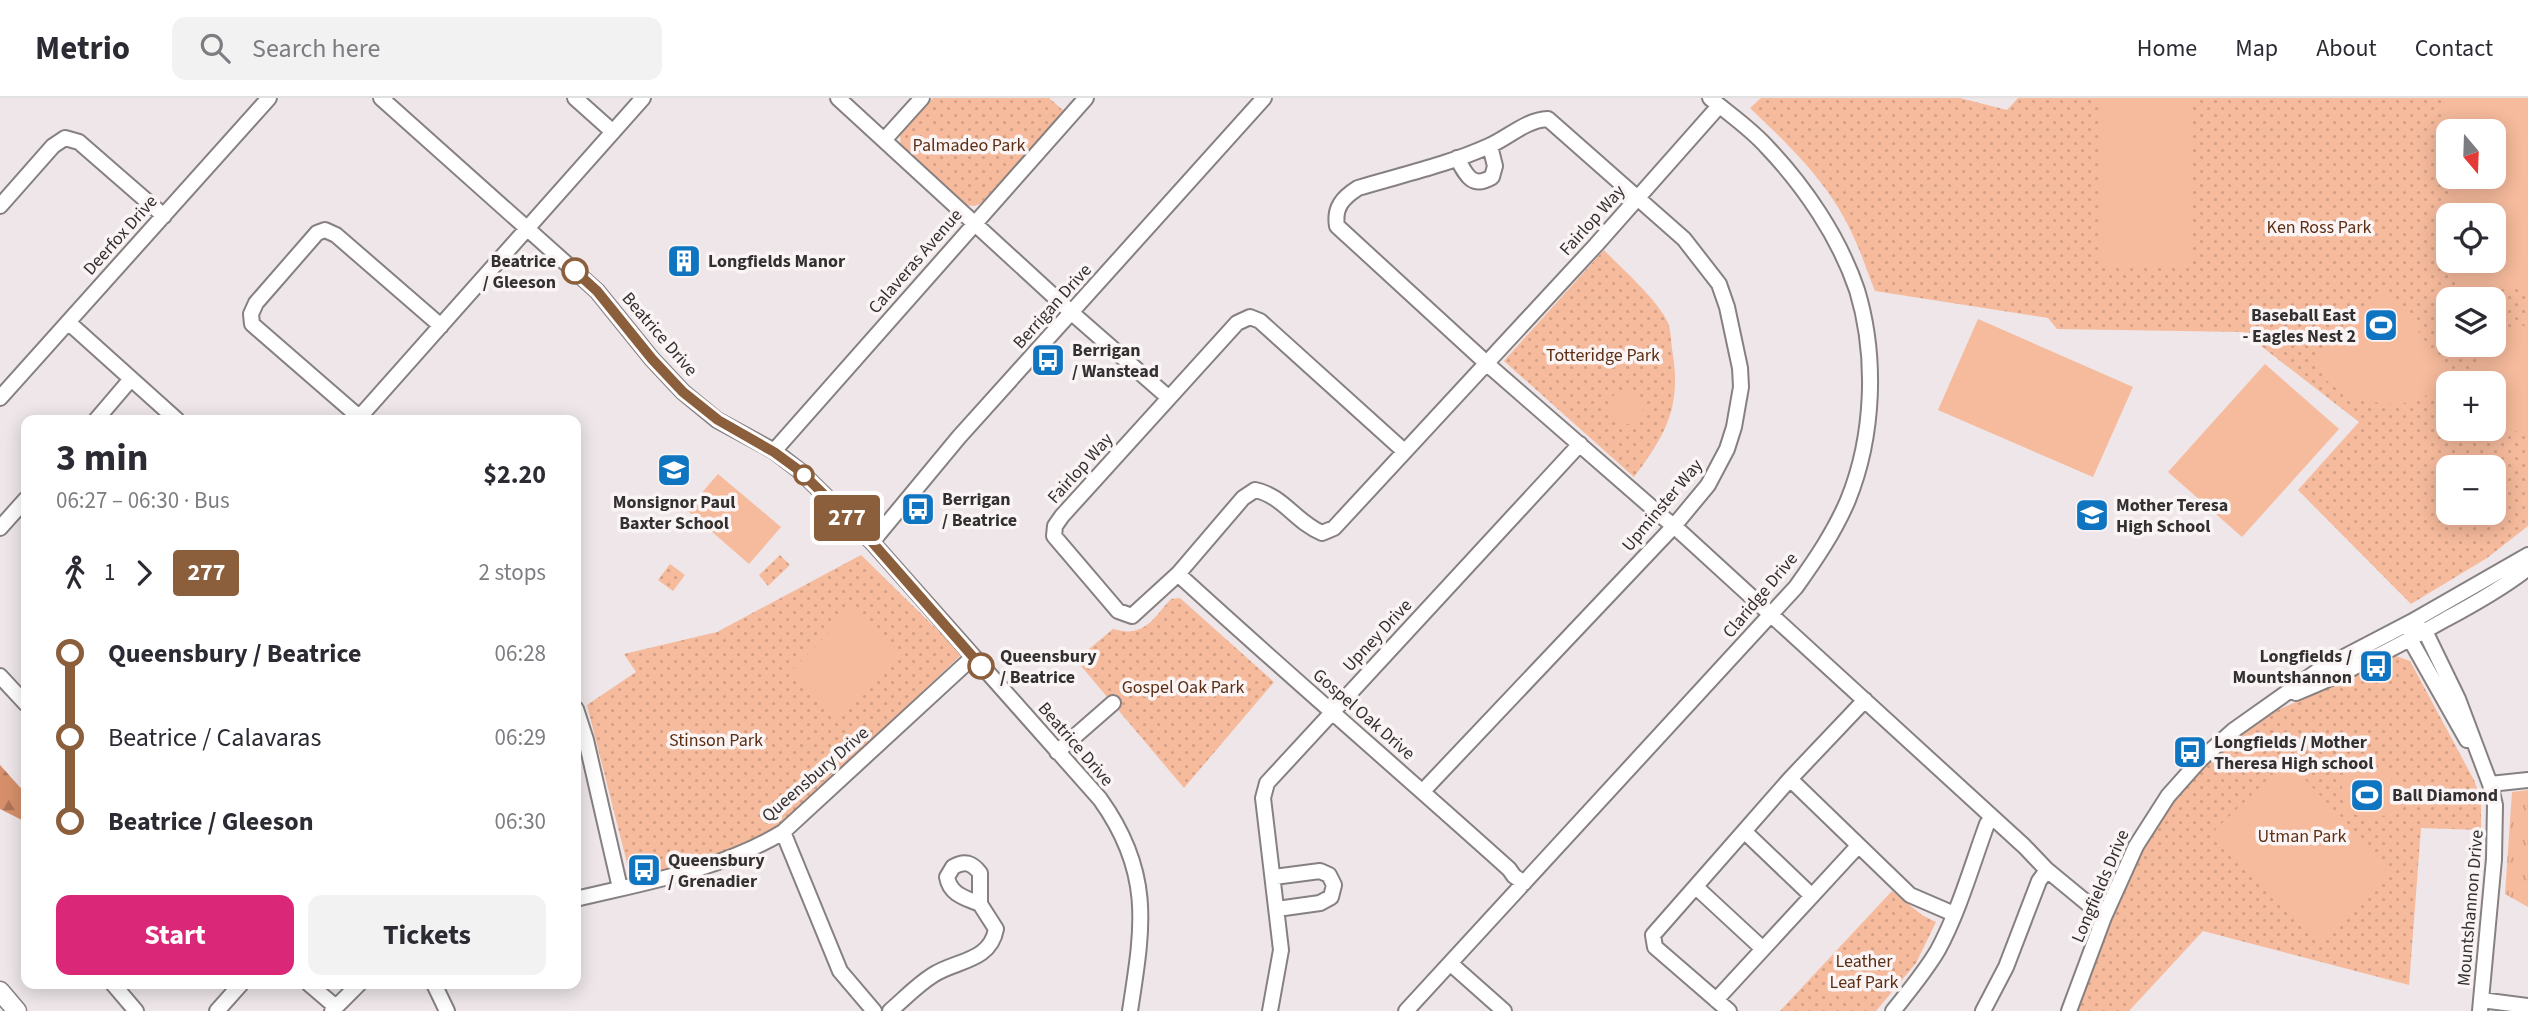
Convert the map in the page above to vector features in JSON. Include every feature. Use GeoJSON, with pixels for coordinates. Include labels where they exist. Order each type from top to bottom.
{"type":"FeatureCollection","features":[{"type":"Feature","properties":{"kind":"main road"},"geometry":{"type":"LineString","coordinates":[[0,991],[17,1011]]}},
{"type":"Feature","properties":{"kind":"street","name":"Deerfox Drive"},"geometry":{"type":"LineString","coordinates":[[0,398],[268,98]]}},
{"type":"Feature","properties":{"kind":"street","name":"Beatrice Drive"},"geometry":{"type":"LineString","coordinates":[[381,98],[597,291],[652,359],[683,392],[718,420],[774,452],[800,471],[872,542],[1108,810],[1122,836],[1136,873],[1141,896],[1142,928],[1130,1011]]}},
{"type":"Feature","properties":{"kind":"street"},"geometry":{"type":"LineString","coordinates":[[575,98],[613,132]]}},
{"type":"Feature","properties":{"kind":"street"},"geometry":{"type":"LineString","coordinates":[[362,415],[643,98]]}},
{"type":"Feature","properties":{"kind":"street"},"geometry":{"type":"LineString","coordinates":[[838,98],[1072,313],[1169,398]]}},
{"type":"Feature","properties":{"kind":"street"},"geometry":{"type":"LineString","coordinates":[[885,139],[922,98]]}},
{"type":"Feature","properties":{"kind":"street","name":"Calaveras Avenue"},"geometry":{"type":"LineString","coordinates":[[774,452],[1086,98]]}},
{"type":"Feature","properties":{"kind":"street","name":"Berrigan Drive"},"geometry":{"type":"LineString","coordinates":[[872,542],[960,437],[1264,98]]}},
{"type":"Feature","properties":{"kind":"street","name":"Fairlop Way"},"geometry":{"type":"LineString","coordinates":[[1404,451],[1260,321],[1250,317],[1237,323],[1062,516],[1055,526],[1054,536],[1118,611],[1132,616],[1178,574],[1243,498],[1255,490],[1268,492],[1311,528],[1322,533],[1334,528],[1639,198],[1715,102]]}},
{"type":"Feature","properties":{"kind":"street","name":"Claridge Drive"},"geometry":{"type":"LineString","coordinates":[[1406,1011],[1772,614],[1814,561],[1834,530],[1849,498],[1861,460],[1870,397],[1865,327],[1857,291],[1818,209],[1767,146],[1715,102]]}},
{"type":"Feature","properties":{"kind":"street","name":"Upminster Way"},"geometry":{"type":"LineString","coordinates":[[1423,792],[1674,526],[1708,485],[1727,449],[1741,387],[1740,368],[1727,307],[1719,284],[1684,239],[1548,120],[1537,120],[1490,146]]}},
{"type":"Feature","properties":{"kind":"street"},"geometry":{"type":"LineString","coordinates":[[0,206],[53,146],[65,138],[79,142],[164,216]]}},
{"type":"Feature","properties":{"kind":"street"},"geometry":{"type":"LineString","coordinates":[[1457,158],[1467,178],[1475,182],[1492,177],[1495,166],[1490,146],[1358,188],[1345,196],[1335,213],[1337,226],[1486,363],[1772,614],[2047,870],[2104,917]]}},
{"type":"Feature","properties":{"kind":"street"},"geometry":{"type":"LineString","coordinates":[[354,415],[252,324],[251,314],[256,303],[317,233],[325,230],[336,235],[441,326]]}},
{"type":"Feature","properties":{"kind":"street"},"geometry":{"type":"LineString","coordinates":[[68,322],[171,415]]}},
{"type":"Feature","properties":{"kind":"street"},"geometry":{"type":"LineString","coordinates":[[100,415],[131,380]]}},
{"type":"Feature","properties":{"kind":"street","name":"Upney Drive"},"geometry":{"type":"LineString","coordinates":[[1270,1011],[1281,950],[1263,798],[1267,783],[1580,444]]}},
{"type":"Feature","properties":{"kind":"street"},"geometry":{"type":"LineString","coordinates":[[0,528],[21,505]]}},
{"type":"Feature","properties":{"kind":"street","name":"Longfields Drive"},"geometry":{"type":"LineString","coordinates":[[2069,1011],[2104,917],[2136,846],[2168,796],[2218,743],[2332,663],[2411,622],[2528,555]]}},
{"type":"Feature","properties":{"kind":"street","name":"Longfields Drive"},"geometry":{"type":"LineString","coordinates":[[2275,702],[2340,675],[2410,639],[2489,595],[2528,568]]}},
{"type":"Feature","properties":{"kind":"street","name":"Gospel Oak Drive"},"geometry":{"type":"LineString","coordinates":[[1178,574],[1524,883]]}},
{"type":"Feature","properties":{"kind":"street"},"geometry":{"type":"LineString","coordinates":[[2410,639],[2411,622],[2425,631]]}},
{"type":"Feature","properties":{"kind":"street","name":"Mountshannon Drive"},"geometry":{"type":"LineString","coordinates":[[2425,631],[2458,699],[2495,804],[2496,825],[2481,1005]]}},
{"type":"Feature","properties":{"kind":"street","name":"Mountshannon Drive"},"geometry":{"type":"LineString","coordinates":[[2410,639],[2444,704],[2484,768]]}},
{"type":"Feature","properties":{"kind":"street","name":"Queensbury Drive"},"geometry":{"type":"LineString","coordinates":[[581,898],[712,865],[783,832],[973,657]]}},
{"type":"Feature","properties":{"kind":"street"},"geometry":{"type":"LineString","coordinates":[[0,676],[21,694]]}},
{"type":"Feature","properties":{"kind":"street"},"geometry":{"type":"LineString","coordinates":[[1729,1011],[1655,947],[1653,935],[1790,779],[1865,701]]}},
{"type":"Feature","properties":{"kind":"street"},"geometry":{"type":"LineString","coordinates":[[1058,752],[1113,703]]}},
{"type":"Feature","properties":{"kind":"street"},"geometry":{"type":"LineString","coordinates":[[581,724],[620,888]]}},
{"type":"Feature","properties":{"kind":"street"},"geometry":{"type":"LineString","coordinates":[[1790,779],[1910,895],[1954,914]]}},
{"type":"Feature","properties":{"kind":"street"},"geometry":{"type":"LineString","coordinates":[[2490,784],[2528,779]]}},
{"type":"Feature","properties":{"kind":"street"},"geometry":{"type":"LineString","coordinates":[[1893,1011],[1938,948],[1954,914],[1987,824],[1992,818]]}},
{"type":"Feature","properties":{"kind":"street"},"geometry":{"type":"LineString","coordinates":[[783,832],[840,971],[874,1011]]}},
{"type":"Feature","properties":{"kind":"street"},"geometry":{"type":"LineString","coordinates":[[1745,832],[1812,896]]}},
{"type":"Feature","properties":{"kind":"street"},"geometry":{"type":"LineString","coordinates":[[1716,1000],[1858,846]]}},
{"type":"Feature","properties":{"kind":"street"},"geometry":{"type":"LineString","coordinates":[[1983,1011],[1994,995],[2039,881],[2047,870]]}},
{"type":"Feature","properties":{"kind":"street"},"geometry":{"type":"LineString","coordinates":[[1274,877],[1321,871],[1329,875],[1334,885],[1331,897],[1320,903],[1277,909]]}},
{"type":"Feature","properties":{"kind":"street"},"geometry":{"type":"LineString","coordinates":[[1696,887],[1763,949]]}},
{"type":"Feature","properties":{"kind":"street"},"geometry":{"type":"LineString","coordinates":[[890,1011],[929,978],[975,958],[989,947],[996,929],[981,904]]}},
{"type":"Feature","properties":{"kind":"street"},"geometry":{"type":"LineString","coordinates":[[1451,964],[1504,1011]]}},
{"type":"Feature","properties":{"kind":"street"},"geometry":{"type":"LineString","coordinates":[[117,989],[136,1011]]}},
{"type":"Feature","properties":{"kind":"street"},"geometry":{"type":"LineString","coordinates":[[217,1011],[237,989]]}},
{"type":"Feature","properties":{"kind":"street"},"geometry":{"type":"LineString","coordinates":[[314,989],[334,1009],[354,989]]}},
{"type":"Feature","properties":{"kind":"street"},"geometry":{"type":"LineString","coordinates":[[436,989],[447,1011]]}},
{"type":"Feature","properties":{"kind":"street"},"geometry":{"type":"LineString","coordinates":[[2481,1005],[2528,1006]]}},
{"type":"Feature","properties":{"kind":"green space","name":"Palmadeo Park"},"geometry":{"type":"Polygon","coordinates":[[[933,98],[1049,98],[1065,112],[980,204],[974,206],[966,205],[901,150],[900,135],[933,98]]]}},
{"type":"Feature","properties":{"kind":"green space","name":"Ken Ross Park"},"geometry":{"type":"Polygon","coordinates":[[[1761,98],[1960,98],[2007,110],[2018,98],[2528,98],[2528,526],[2487,558],[2411,604],[2298,490],[2359,422],[2243,332],[2057,329],[2048,318],[1875,291],[1855,240],[1835,202],[1795,153],[1750,108],[1761,98]]]}},
{"type":"Feature","properties":{"kind":"green space"},"geometry":{"type":"Polygon","coordinates":[[[2100,98],[2192,98],[2193,268],[2101,268],[2100,98]]]}},
{"type":"Feature","properties":{"kind":"green space"},"geometry":{"type":"Polygon","coordinates":[[[2443,98],[2528,98],[2528,285],[2458,287],[2456,273],[2506,273],[2506,203],[2451,203],[2450,189],[2506,189],[2506,119],[2445,119],[2443,98]]]}},
{"type":"Feature","properties":{"kind":"green space","name":"Totteridge Park"},"geometry":{"type":"Polygon","coordinates":[[[1604,250],[1663,314],[1668,323],[1675,369],[1673,403],[1669,418],[1655,446],[1634,477],[1504,361],[1604,250]]]}},
{"type":"Feature","properties":{"kind":"green space","name":"Baseball East - Eagles Nest 2"},"geometry":{"type":"Polygon","coordinates":[[[2380,296],[2392,296],[2447,371],[2436,371],[2436,389],[2427,395],[2409,402],[2388,404],[2363,400],[2330,384],[2321,371],[2318,354],[2380,296]]]}},
{"type":"Feature","properties":{"kind":"green space"},"geometry":{"type":"Polygon","coordinates":[[[1978,319],[2133,387],[2093,477],[1938,410],[1978,319]]]}},
{"type":"Feature","properties":{"kind":"green space"},"geometry":{"type":"Polygon","coordinates":[[[2520,326],[2528,326],[2527,434],[2506,429],[2506,371],[2470,371],[2486,357],[2506,357],[2506,339],[2520,326]]]}},
{"type":"Feature","properties":{"kind":"green space"},"geometry":{"type":"Polygon","coordinates":[[[2265,364],[2339,429],[2242,537],[2168,472],[2265,364]]]}},
{"type":"Feature","properties":{"kind":"green space"},"geometry":{"type":"Polygon","coordinates":[[[1626,390],[1638,395],[1643,407],[1638,419],[1626,424],[1614,419],[1609,407],[1614,395],[1626,390]]]}},
{"type":"Feature","properties":{"kind":"green space"},"geometry":{"type":"Polygon","coordinates":[[[718,474],[781,527],[749,564],[687,510],[718,474]]]}},
{"type":"Feature","properties":{"kind":"green space"},"geometry":{"type":"Polygon","coordinates":[[[780,555],[790,565],[768,586],[759,575],[780,555]]]}},
{"type":"Feature","properties":{"kind":"green space","name":"Stinson Park"},"geometry":{"type":"Polygon","coordinates":[[[861,555],[962,654],[787,820],[738,847],[700,863],[663,874],[645,876],[629,871],[587,705],[636,672],[624,654],[717,632],[861,555]]]}},
{"type":"Feature","properties":{"kind":"green space"},"geometry":{"type":"Polygon","coordinates":[[[670,564],[685,575],[673,591],[658,580],[670,564]]]}},
{"type":"Feature","properties":{"kind":"green space","name":"Gospel Oak Park"},"geometry":{"type":"Polygon","coordinates":[[[1180,598],[1274,682],[1184,788],[1076,660],[1113,629],[1140,629],[1171,599],[1180,598]]]}},
{"type":"Feature","properties":{"kind":"green space"},"geometry":{"type":"Polygon","coordinates":[[[854,607],[903,655],[840,718],[792,670],[854,607]]]}},
{"type":"Feature","properties":{"kind":"green space","name":"Utman Park"},"geometry":{"type":"Polygon","coordinates":[[[2396,656],[2410,661],[2474,780],[2481,801],[2481,830],[2421,828],[2409,985],[2203,931],[2129,1011],[2073,1011],[2130,870],[2170,804],[2202,768],[2236,738],[2276,711],[2396,656]]]}},
{"type":"Feature","properties":{"kind":"green space"},"geometry":{"type":"Polygon","coordinates":[[[2287,761],[2392,870],[2319,940],[2214,831],[2287,761]]]}},
{"type":"Feature","properties":{"kind":"green space"},"geometry":{"type":"Polygon","coordinates":[[[0,765],[21,788],[21,820],[0,809],[0,765]]]}},
{"type":"Feature","properties":{"kind":"green space","name":"Ball Diamond"},"geometry":{"type":"Polygon","coordinates":[[[2344,769],[2391,771],[2394,814],[2367,817],[2350,812],[2343,797],[2344,769]]]}},
{"type":"Feature","properties":{"kind":"green space"},"geometry":{"type":"Polygon","coordinates":[[[2528,790],[2528,907],[2505,894],[2512,792],[2528,790]]]}},
{"type":"Feature","properties":{"kind":"green space","name":"Leather Leaf Park"},"geometry":{"type":"Polygon","coordinates":[[[1892,891],[1922,915],[1936,922],[1916,963],[1876,1011],[1780,1011],[1892,891]]]}},
{"type":"Feature","properties":{"kind":"bus line","name":"277"},"geometry":{"type":"LineString","coordinates":[[575,271],[597,291],[634,338],[683,392],[718,420],[774,452],[800,471],[872,542],[981,666]]}},
{"type":"Feature","properties":{"kind":"place","name":"Longfields Manor"},"geometry":{"type":"Point","coordinates":[684,261]}},
{"type":"Feature","properties":{"kind":"place","name":"Beatrice / Gleeson"},"geometry":{"type":"Point","coordinates":[575,271]}},
{"type":"Feature","properties":{"kind":"place","name":"Baseball East - Eagles Nest 2"},"geometry":{"type":"Point","coordinates":[2381,325]}},
{"type":"Feature","properties":{"kind":"place","name":"Berrigan / Wanstead"},"geometry":{"type":"Point","coordinates":[1048,360]}},
{"type":"Feature","properties":{"kind":"place","name":"Monsignor Paul Baxter School"},"geometry":{"type":"Point","coordinates":[674,470]}},
{"type":"Feature","properties":{"kind":"place","name":"Berrigan / Beatrice"},"geometry":{"type":"Point","coordinates":[918,509]}},
{"type":"Feature","properties":{"kind":"place","name":"Mother Teresa High School"},"geometry":{"type":"Point","coordinates":[2092,515]}},
{"type":"Feature","properties":{"kind":"place","name":"Queensbury / Beatrice"},"geometry":{"type":"Point","coordinates":[981,666]}},
{"type":"Feature","properties":{"kind":"place","name":"Longfields / Mountshannon"},"geometry":{"type":"Point","coordinates":[2376,666]}},
{"type":"Feature","properties":{"kind":"place","name":"Longfields / Mother Theresa High school"},"geometry":{"type":"Point","coordinates":[2190,752]}},
{"type":"Feature","properties":{"kind":"place","name":"Ball Diamond"},"geometry":{"type":"Point","coordinates":[2367,795]}},
{"type":"Feature","properties":{"kind":"place","name":"Queensbury / Grenadier"},"geometry":{"type":"Point","coordinates":[644,870]}}]}
